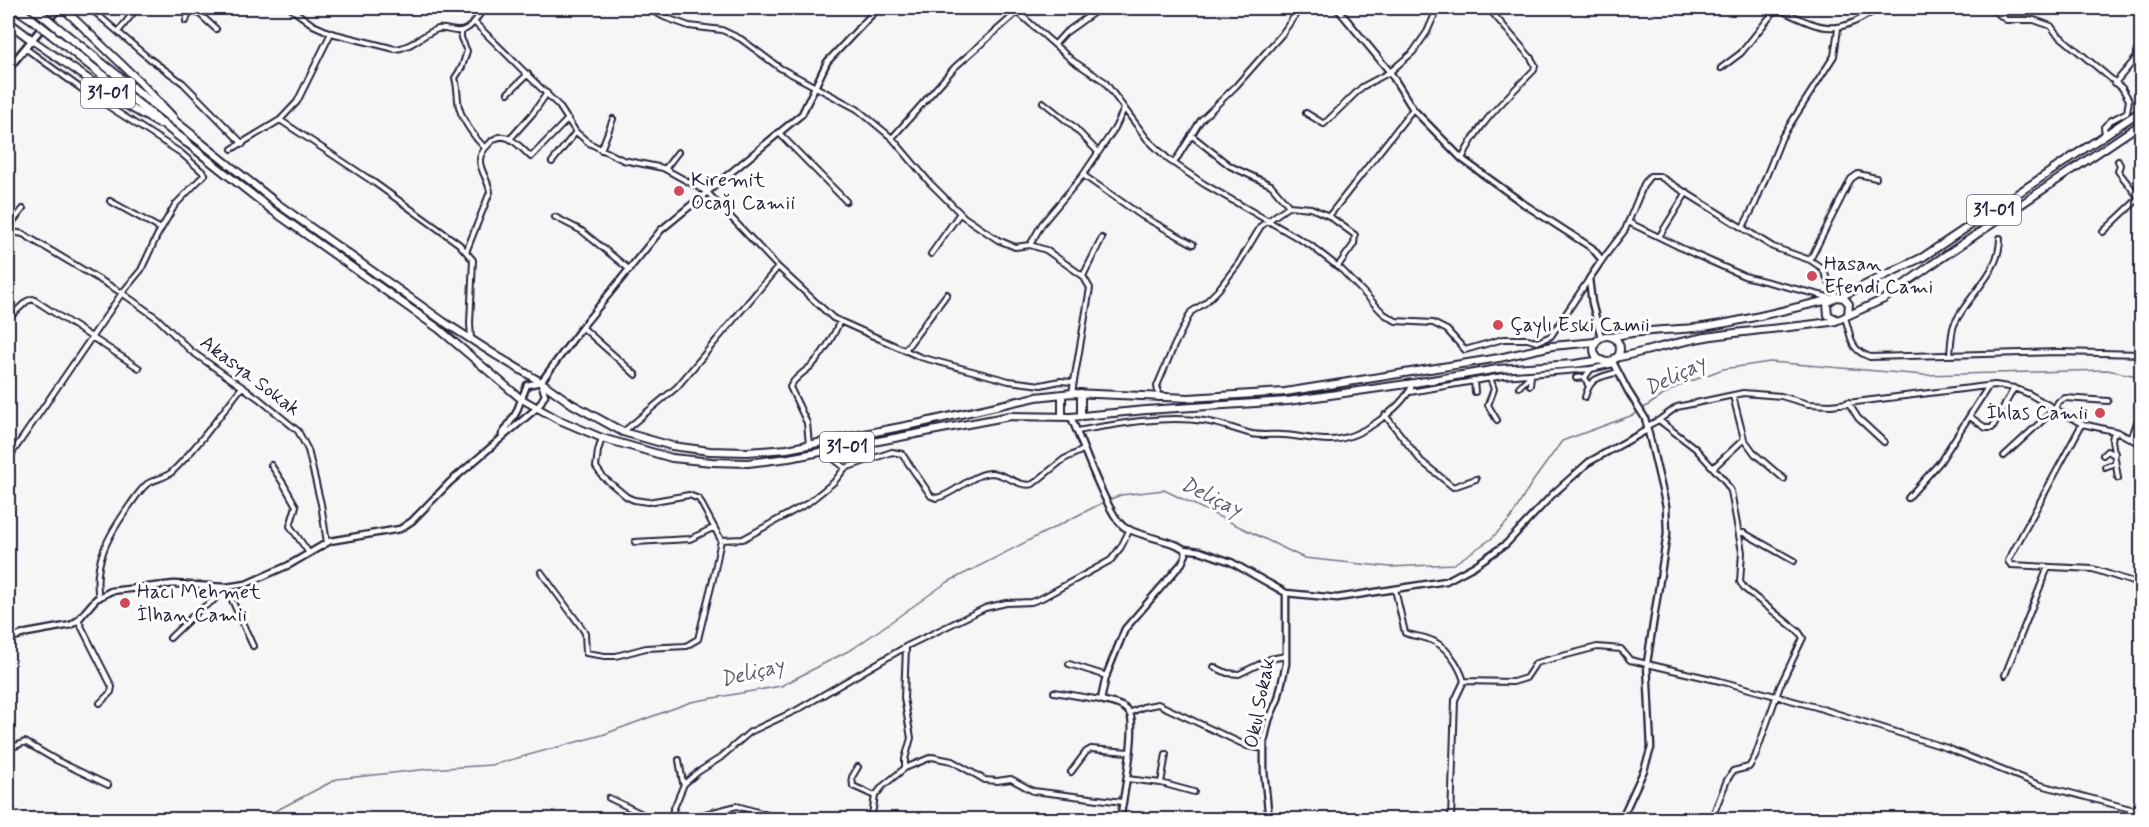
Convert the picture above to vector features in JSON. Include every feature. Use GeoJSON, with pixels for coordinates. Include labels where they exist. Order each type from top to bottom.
{"type":"FeatureCollection","features":[{"type":"Feature","properties":{"kind":"highway"},"geometry":{"type":"LineString","coordinates":[[15,8],[186,142]]}},
{"type":"Feature","properties":{"kind":"highway"},"geometry":{"type":"LineString","coordinates":[[32,8],[192,135]]}},
{"type":"Feature","properties":{"kind":"highway","name":"31-01"},"geometry":{"type":"LineString","coordinates":[[63,8],[192,135],[278,204],[472,340],[541,382],[572,404],[623,432],[672,446],[710,451],[747,452],[809,445],[1017,401],[1072,393],[1159,398],[1239,396],[1285,392],[1499,358],[1552,346],[1599,339]]}},
{"type":"Feature","properties":{"kind":"highway"},"geometry":{"type":"LineString","coordinates":[[8,22],[32,40]]}},
{"type":"Feature","properties":{"kind":"highway","name":"31-01"},"geometry":{"type":"LineString","coordinates":[[32,40],[126,105],[186,142],[273,211],[439,329],[520,398],[558,419],[603,438],[672,458],[748,463],[789,458],[1010,416],[1071,417],[1288,401],[1498,369],[1602,360]]}},
{"type":"Feature","properties":{"kind":"highway","name":"31-01"},"geometry":{"type":"LineString","coordinates":[[1612,337],[1651,330],[1699,327],[1745,320],[1834,298],[1923,257],[2142,110]]}},
{"type":"Feature","properties":{"kind":"highway","name":"31-01"},"geometry":{"type":"LineString","coordinates":[[1846,316],[1884,299],[1930,265],[2142,123]]}},
{"type":"Feature","properties":{"kind":"highway"},"geometry":{"type":"LineString","coordinates":[[1614,361],[1619,352],[1619,345],[1612,337],[1599,339],[1595,352],[1602,360],[1614,361],[1702,338],[1743,331],[1806,327],[1838,320],[1846,316],[1849,304],[1834,298],[1826,311],[1830,318],[1838,320]]}},
{"type":"Feature","properties":{"kind":"highway"},"geometry":{"type":"LineString","coordinates":[[1081,393],[1081,416]]}},
{"type":"Feature","properties":{"kind":"highway"},"geometry":{"type":"LineString","coordinates":[[1062,394],[1062,417]]}},
{"type":"Feature","properties":{"kind":"highway"},"geometry":{"type":"LineString","coordinates":[[2138,819],[2142,774]]}},
{"type":"Feature","properties":{"kind":"main road"},"geometry":{"type":"LineString","coordinates":[[8,69],[58,8]]}},
{"type":"Feature","properties":{"kind":"street"},"geometry":{"type":"LineString","coordinates":[[90,8],[183,84],[243,144]]}},
{"type":"Feature","properties":{"kind":"street"},"geometry":{"type":"LineString","coordinates":[[118,32],[137,8]]}},
{"type":"Feature","properties":{"kind":"street"},"geometry":{"type":"LineString","coordinates":[[186,21],[191,8],[216,29]]}},
{"type":"Feature","properties":{"kind":"street"},"geometry":{"type":"LineString","coordinates":[[291,8],[313,24],[331,33],[395,49],[405,49],[436,30],[461,31],[467,29],[484,8]]}},
{"type":"Feature","properties":{"kind":"street"},"geometry":{"type":"LineString","coordinates":[[647,8],[689,26],[722,30],[741,39],[780,68],[857,109],[892,138],[930,183],[960,213],[998,240],[1015,247],[1030,245],[1046,250],[1083,276],[1090,288],[1072,382],[1072,393]]}},
{"type":"Feature","properties":{"kind":"street"},"geometry":{"type":"LineString","coordinates":[[501,438],[516,412],[527,385],[541,382],[582,327],[661,230],[802,114],[827,62],[878,8]]}},
{"type":"Feature","properties":{"kind":"street"},"geometry":{"type":"LineString","coordinates":[[1013,8],[1074,61],[1104,81],[1147,139],[1174,163],[1204,184],[1310,245],[1338,266],[1384,314],[1396,321],[1433,323],[1447,330],[1465,350],[1503,339],[1528,339],[1538,342],[1551,336],[1625,230],[1644,184],[1650,176],[1659,176],[1687,192],[1773,247],[1810,260],[1822,268],[1834,298]]}},
{"type":"Feature","properties":{"kind":"street"},"geometry":{"type":"LineString","coordinates":[[892,138],[956,67],[1022,8]]}},
{"type":"Feature","properties":{"kind":"street"},"geometry":{"type":"LineString","coordinates":[[1055,44],[1065,33],[1100,8]]}},
{"type":"Feature","properties":{"kind":"street"},"geometry":{"type":"LineString","coordinates":[[1174,163],[1201,120],[1236,86],[1282,34],[1298,8]]}},
{"type":"Feature","properties":{"kind":"street"},"geometry":{"type":"LineString","coordinates":[[1337,8],[1390,72],[1413,109],[1462,159],[1524,204],[1592,248],[1602,260]]}},
{"type":"Feature","properties":{"kind":"street"},"geometry":{"type":"LineString","coordinates":[[1430,8],[1435,14]]}},
{"type":"Feature","properties":{"kind":"street"},"geometry":{"type":"LineString","coordinates":[[1306,113],[1324,124],[1362,87],[1390,72],[1413,52],[1427,32],[1435,14],[1441,8]]}},
{"type":"Feature","properties":{"kind":"street"},"geometry":{"type":"LineString","coordinates":[[1462,159],[1471,139],[1492,112],[1534,70],[1535,65],[1490,8]]}},
{"type":"Feature","properties":{"kind":"street"},"geometry":{"type":"LineString","coordinates":[[1720,68],[1741,53],[1777,8],[1814,25],[1838,29],[1863,18],[1878,8]]}},
{"type":"Feature","properties":{"kind":"street"},"geometry":{"type":"LineString","coordinates":[[1991,8],[2006,20],[2034,20],[2051,26],[2056,33],[2122,88],[2129,100],[2127,112],[2104,127],[2105,135]]}},
{"type":"Feature","properties":{"kind":"street"},"geometry":{"type":"LineString","coordinates":[[474,22],[559,105],[576,132],[589,143],[623,160],[666,169],[707,192],[778,267],[833,318],[920,357],[1009,381],[1041,385],[1060,381],[1072,382]]}},
{"type":"Feature","properties":{"kind":"street"},"geometry":{"type":"LineString","coordinates":[[1743,227],[1755,204],[1782,137],[1834,56],[1838,29]]}},
{"type":"Feature","properties":{"kind":"street"},"geometry":{"type":"LineString","coordinates":[[461,31],[461,38],[467,51],[462,67],[455,78],[459,93],[458,104],[466,123],[485,148]]}},
{"type":"Feature","properties":{"kind":"street"},"geometry":{"type":"LineString","coordinates":[[232,149],[280,120],[297,102],[331,33]]}},
{"type":"Feature","properties":{"kind":"street"},"geometry":{"type":"LineString","coordinates":[[8,459],[122,293],[141,270],[175,205],[206,174],[181,153],[83,90],[25,48]]}},
{"type":"Feature","properties":{"kind":"street"},"geometry":{"type":"LineString","coordinates":[[2115,83],[2137,57]]}},
{"type":"Feature","properties":{"kind":"street"},"geometry":{"type":"LineString","coordinates":[[508,93],[528,74]]}},
{"type":"Feature","properties":{"kind":"street"},"geometry":{"type":"LineString","coordinates":[[510,139],[547,93]]}},
{"type":"Feature","properties":{"kind":"street"},"geometry":{"type":"LineString","coordinates":[[1043,102],[1073,126],[1098,152]]}},
{"type":"Feature","properties":{"kind":"street"},"geometry":{"type":"LineString","coordinates":[[1030,245],[1042,224],[1083,175],[1115,128],[1124,109]]}},
{"type":"Feature","properties":{"kind":"street"},"geometry":{"type":"LineString","coordinates":[[1329,216],[1413,109]]}},
{"type":"Feature","properties":{"kind":"street"},"geometry":{"type":"LineString","coordinates":[[466,252],[490,192],[489,181],[480,163],[485,148],[495,137],[501,135],[510,139],[531,157],[568,119]]}},
{"type":"Feature","properties":{"kind":"street"},"geometry":{"type":"LineString","coordinates":[[601,150],[613,119]]}},
{"type":"Feature","properties":{"kind":"street"},"geometry":{"type":"LineString","coordinates":[[280,120],[372,181],[459,244],[473,260],[470,323],[472,340]]}},
{"type":"Feature","properties":{"kind":"street"},"geometry":{"type":"LineString","coordinates":[[552,162],[576,132]]}},
{"type":"Feature","properties":{"kind":"street"},"geometry":{"type":"LineString","coordinates":[[778,132],[846,201]]}},
{"type":"Feature","properties":{"kind":"street"},"geometry":{"type":"LineString","coordinates":[[1191,135],[1230,166],[1271,185],[1289,206]]}},
{"type":"Feature","properties":{"kind":"street"},"geometry":{"type":"LineString","coordinates":[[666,169],[678,152]]}},
{"type":"Feature","properties":{"kind":"street"},"geometry":{"type":"LineString","coordinates":[[2103,232],[2140,200],[2118,171],[2120,165],[2118,161]]}},
{"type":"Feature","properties":{"kind":"street"},"geometry":{"type":"LineString","coordinates":[[1810,260],[1851,179],[1858,174],[1876,178]]}},
{"type":"Feature","properties":{"kind":"street"},"geometry":{"type":"LineString","coordinates":[[1083,175],[1142,216],[1192,244]]}},
{"type":"Feature","properties":{"kind":"street"},"geometry":{"type":"LineString","coordinates":[[1659,237],[1687,192]]}},
{"type":"Feature","properties":{"kind":"street"},"geometry":{"type":"LineString","coordinates":[[110,201],[161,229]]}},
{"type":"Feature","properties":{"kind":"street"},"geometry":{"type":"LineString","coordinates":[[1159,398],[1157,386],[1191,312],[1205,303],[1218,290],[1238,264],[1261,226],[1289,206],[1311,208],[1329,216],[1355,235],[1354,244],[1338,266]]}},
{"type":"Feature","properties":{"kind":"street"},"geometry":{"type":"LineString","coordinates":[[9,231],[11,224],[23,209]]}},
{"type":"Feature","properties":{"kind":"street"},"geometry":{"type":"LineString","coordinates":[[931,254],[960,213]]}},
{"type":"Feature","properties":{"kind":"street"},"geometry":{"type":"LineString","coordinates":[[555,217],[582,231],[630,270]]}},
{"type":"Feature","properties":{"kind":"street"},"geometry":{"type":"LineString","coordinates":[[1628,222],[1744,276],[1834,298]]}},
{"type":"Feature","properties":{"kind":"street","name":"Akasya Sokak"},"geometry":{"type":"LineString","coordinates":[[9,231],[23,234],[122,293],[157,318],[191,351],[298,431],[308,450],[321,504],[327,543]]}},
{"type":"Feature","properties":{"kind":"street"},"geometry":{"type":"LineString","coordinates":[[1083,276],[1102,238]]}},
{"type":"Feature","properties":{"kind":"street"},"geometry":{"type":"LineString","coordinates":[[1950,354],[1953,327],[1963,309],[1993,268],[2000,253],[2000,238]]}},
{"type":"Feature","properties":{"kind":"street"},"geometry":{"type":"LineString","coordinates":[[623,432],[677,387],[778,267]]}},
{"type":"Feature","properties":{"kind":"street"},"geometry":{"type":"LineString","coordinates":[[1589,279],[1599,339]]}},
{"type":"Feature","properties":{"kind":"street"},"geometry":{"type":"LineString","coordinates":[[905,350],[947,294]]}},
{"type":"Feature","properties":{"kind":"street"},"geometry":{"type":"LineString","coordinates":[[8,312],[13,314],[27,301],[33,299],[139,368]]}},
{"type":"Feature","properties":{"kind":"street"},"geometry":{"type":"LineString","coordinates":[[1846,316],[1852,346],[1860,354],[1870,357],[2058,352],[2142,354]]}},
{"type":"Feature","properties":{"kind":"street"},"geometry":{"type":"LineString","coordinates":[[809,445],[807,423],[790,387],[794,380],[822,354],[840,321]]}},
{"type":"Feature","properties":{"kind":"street"},"geometry":{"type":"LineString","coordinates":[[582,327],[636,375]]}},
{"type":"Feature","properties":{"kind":"street"},"geometry":{"type":"LineString","coordinates":[[1410,392],[1490,378],[1591,369],[1614,361],[1633,399],[1646,418],[1666,506],[1667,534],[1647,663],[1651,748],[1644,770],[1621,819]]}},
{"type":"Feature","properties":{"kind":"street"},"geometry":{"type":"LineString","coordinates":[[1576,378],[1585,377],[1591,369]]}},
{"type":"Feature","properties":{"kind":"street"},"geometry":{"type":"LineString","coordinates":[[1585,397],[1588,385],[1595,378],[1618,372]]}},
{"type":"Feature","properties":{"kind":"street"},"geometry":{"type":"LineString","coordinates":[[1530,385],[1531,374]]}},
{"type":"Feature","properties":{"kind":"street"},"geometry":{"type":"LineString","coordinates":[[1519,387],[1531,374]]}},
{"type":"Feature","properties":{"kind":"street"},"geometry":{"type":"LineString","coordinates":[[1585,377],[1588,385]]}},
{"type":"Feature","properties":{"kind":"street"},"geometry":{"type":"LineString","coordinates":[[1490,378],[1494,389],[1488,405],[1497,420]]}},
{"type":"Feature","properties":{"kind":"street"},"geometry":{"type":"LineString","coordinates":[[1474,381],[1475,392]]}},
{"type":"Feature","properties":{"kind":"street"},"geometry":{"type":"LineString","coordinates":[[8,639],[71,625],[99,598],[111,591],[174,584],[224,587],[246,584],[289,565],[327,543],[399,529],[412,521],[450,482],[538,407],[545,395],[541,382]]}},
{"type":"Feature","properties":{"kind":"street"},"geometry":{"type":"LineString","coordinates":[[1077,431],[1116,424],[1165,420],[1204,421],[1266,436],[1281,435],[1331,440],[1359,434],[1385,415],[1410,392],[1414,383]]}},
{"type":"Feature","properties":{"kind":"street"},"geometry":{"type":"LineString","coordinates":[[1908,498],[1940,462],[1988,386]]}},
{"type":"Feature","properties":{"kind":"street"},"geometry":{"type":"LineString","coordinates":[[1071,417],[1083,450],[1111,509],[1124,526],[1184,549],[1200,551],[1231,562],[1286,593],[1337,598],[1446,581],[1474,566],[1506,544],[1553,494],[1589,462],[1647,428],[1677,407],[1743,393],[1781,396],[1808,404],[1848,402],[1988,386],[2014,388],[2082,424],[2118,432],[2142,445]]}},
{"type":"Feature","properties":{"kind":"street"},"geometry":{"type":"LineString","coordinates":[[99,598],[96,585],[98,567],[114,527],[148,484],[170,474],[242,387]]}},
{"type":"Feature","properties":{"kind":"street"},"geometry":{"type":"LineString","coordinates":[[1970,417],[1986,428],[1992,428],[2014,388]]}},
{"type":"Feature","properties":{"kind":"street"},"geometry":{"type":"LineString","coordinates":[[1733,396],[1744,439],[1755,454],[1784,479]]}},
{"type":"Feature","properties":{"kind":"street"},"geometry":{"type":"LineString","coordinates":[[2004,456],[2055,409],[2058,402],[2066,398],[2109,401]]}},
{"type":"Feature","properties":{"kind":"street"},"geometry":{"type":"LineString","coordinates":[[1848,402],[1858,418],[1884,442]]}},
{"type":"Feature","properties":{"kind":"street"},"geometry":{"type":"LineString","coordinates":[[2131,439],[2140,414]]}},
{"type":"Feature","properties":{"kind":"street"},"geometry":{"type":"LineString","coordinates":[[1385,415],[1421,460],[1453,488],[1476,479]]}},
{"type":"Feature","properties":{"kind":"street"},"geometry":{"type":"LineString","coordinates":[[1659,420],[1695,448],[1731,491],[1742,552],[1740,582],[1745,589],[1799,632],[1803,638],[1777,696],[1755,757],[1749,767],[1733,771],[1711,819]]}},
{"type":"Feature","properties":{"kind":"street"},"geometry":{"type":"LineString","coordinates":[[2082,424],[2008,561],[2011,565],[2093,569],[2142,585]]}},
{"type":"Feature","properties":{"kind":"street"},"geometry":{"type":"LineString","coordinates":[[2118,432],[2113,435],[2112,440],[2118,478]]}},
{"type":"Feature","properties":{"kind":"street"},"geometry":{"type":"LineString","coordinates":[[541,573],[585,633],[586,653],[616,656],[646,648],[686,646],[698,639],[721,540],[699,499],[690,495],[648,502],[634,500],[603,477],[596,467],[598,451],[603,438]]}},
{"type":"Feature","properties":{"kind":"street"},"geometry":{"type":"LineString","coordinates":[[1713,468],[1744,439]]}},
{"type":"Feature","properties":{"kind":"street"},"geometry":{"type":"LineString","coordinates":[[832,450],[836,460],[844,468]]}},
{"type":"Feature","properties":{"kind":"street"},"geometry":{"type":"LineString","coordinates":[[721,540],[742,539],[807,503],[834,482],[844,468],[892,452],[902,454],[931,496],[936,498],[992,473],[1003,475],[1027,486],[1033,484],[1064,459],[1083,450]]}},
{"type":"Feature","properties":{"kind":"street"},"geometry":{"type":"LineString","coordinates":[[2103,454],[2107,451],[2112,454],[2115,452]]}},
{"type":"Feature","properties":{"kind":"street"},"geometry":{"type":"LineString","coordinates":[[2105,467],[2115,463]]}},
{"type":"Feature","properties":{"kind":"street"},"geometry":{"type":"LineString","coordinates":[[271,465],[296,506],[290,525],[309,553]]}},
{"type":"Feature","properties":{"kind":"street"},"geometry":{"type":"LineString","coordinates":[[635,542],[690,539],[713,528]]}},
{"type":"Feature","properties":{"kind":"street"},"geometry":{"type":"LineString","coordinates":[[669,819],[684,784],[720,758],[750,732],[797,710],[906,646],[984,608],[1006,603],[1031,602],[1042,598],[1111,560],[1130,529]]}},
{"type":"Feature","properties":{"kind":"street"},"geometry":{"type":"LineString","coordinates":[[1739,533],[1744,533],[1794,561]]}},
{"type":"Feature","properties":{"kind":"street"},"geometry":{"type":"LineString","coordinates":[[1101,700],[1107,676],[1125,629],[1182,563],[1186,554],[1184,549]]}},
{"type":"Feature","properties":{"kind":"street"},"geometry":{"type":"LineString","coordinates":[[2005,675],[2048,567]]}},
{"type":"Feature","properties":{"kind":"street"},"geometry":{"type":"LineString","coordinates":[[170,638],[198,611],[214,600],[224,587]]}},
{"type":"Feature","properties":{"kind":"street"},"geometry":{"type":"LineString","coordinates":[[224,587],[253,646]]}},
{"type":"Feature","properties":{"kind":"street"},"geometry":{"type":"LineString","coordinates":[[1395,589],[1405,633],[1430,639],[1440,645],[1460,666],[1464,681],[1455,700],[1451,819]]}},
{"type":"Feature","properties":{"kind":"street","name":"Okul Sokak"},"geometry":{"type":"LineString","coordinates":[[1269,819],[1264,749],[1269,720],[1278,699],[1286,664],[1286,593]]}},
{"type":"Feature","properties":{"kind":"street"},"geometry":{"type":"LineString","coordinates":[[78,620],[112,687],[111,692],[100,703]]}},
{"type":"Feature","properties":{"kind":"street"},"geometry":{"type":"LineString","coordinates":[[905,768],[911,738],[904,698],[906,646]]}},
{"type":"Feature","properties":{"kind":"street"},"geometry":{"type":"LineString","coordinates":[[1464,681],[1513,682],[1526,678],[1536,663],[1597,647],[1621,649],[1630,660],[1777,696],[1947,748],[2037,784],[2139,811]]}},
{"type":"Feature","properties":{"kind":"street"},"geometry":{"type":"LineString","coordinates":[[1214,667],[1227,673],[1239,674],[1270,659],[1286,656]]}},
{"type":"Feature","properties":{"kind":"street"},"geometry":{"type":"LineString","coordinates":[[1069,664],[1107,676]]}},
{"type":"Feature","properties":{"kind":"street"},"geometry":{"type":"LineString","coordinates":[[1054,692],[1101,700],[1122,706],[1130,713],[1132,725],[1127,779],[1120,819]]}},
{"type":"Feature","properties":{"kind":"street"},"geometry":{"type":"LineString","coordinates":[[1130,713],[1158,704],[1247,746],[1264,749]]}},
{"type":"Feature","properties":{"kind":"street"},"geometry":{"type":"LineString","coordinates":[[8,749],[25,742],[56,760],[108,784]]}},
{"type":"Feature","properties":{"kind":"street"},"geometry":{"type":"LineString","coordinates":[[1071,772],[1086,752],[1091,749],[1129,752]]}},
{"type":"Feature","properties":{"kind":"street"},"geometry":{"type":"LineString","coordinates":[[1161,783],[1166,754]]}},
{"type":"Feature","properties":{"kind":"street"},"geometry":{"type":"LineString","coordinates":[[871,819],[875,796],[883,786],[905,768],[932,757],[952,761],[985,780],[997,781],[1011,778],[1033,791],[1123,802]]}},
{"type":"Feature","properties":{"kind":"street"},"geometry":{"type":"LineString","coordinates":[[679,760],[684,784]]}},
{"type":"Feature","properties":{"kind":"street"},"geometry":{"type":"LineString","coordinates":[[858,767],[852,777],[853,786],[875,796]]}},
{"type":"Feature","properties":{"kind":"street"},"geometry":{"type":"LineString","coordinates":[[1127,779],[1161,783],[1194,792]]}},
{"type":"Feature","properties":{"kind":"street"},"geometry":{"type":"LineString","coordinates":[[609,798],[655,819]]}},
{"type":"Feature","properties":{"kind":"street"},"geometry":{"type":"LineString","coordinates":[[681,819],[737,806],[785,819]]}},
{"type":"Feature","properties":{"kind":"waterway","name":"Deliçay"},"geometry":{"type":"LineString","coordinates":[[1108,500],[1121,495],[1164,490],[1304,558],[1390,567],[1454,564],[1491,539],[1511,518],[1531,484],[1562,441],[1633,415],[1676,387],[1723,369],[1770,362],[1924,375],[2107,370],[2142,377]]}},
{"type":"Feature","properties":{"kind":"waterway","name":"Deliçay"},"geometry":{"type":"LineString","coordinates":[[258,820],[337,779],[492,765],[602,735],[691,702],[781,686],[854,648],[946,583],[1104,502]]}},
{"type":"Feature","properties":{"kind":"place","name":"Kiremit Ocağı Camii"},"geometry":{"type":"Point","coordinates":[679,191]}},
{"type":"Feature","properties":{"kind":"place","name":"Hasan Efendi Cami"},"geometry":{"type":"Point","coordinates":[1812,276]}},
{"type":"Feature","properties":{"kind":"place","name":"Çaylı Eski Camii"},"geometry":{"type":"Point","coordinates":[1498,325]}},
{"type":"Feature","properties":{"kind":"place","name":"İhlas Camii"},"geometry":{"type":"Point","coordinates":[2100,413]}},
{"type":"Feature","properties":{"kind":"place","name":"Hacı Mehmet İlhan Camii"},"geometry":{"type":"Point","coordinates":[125,603]}}]}
